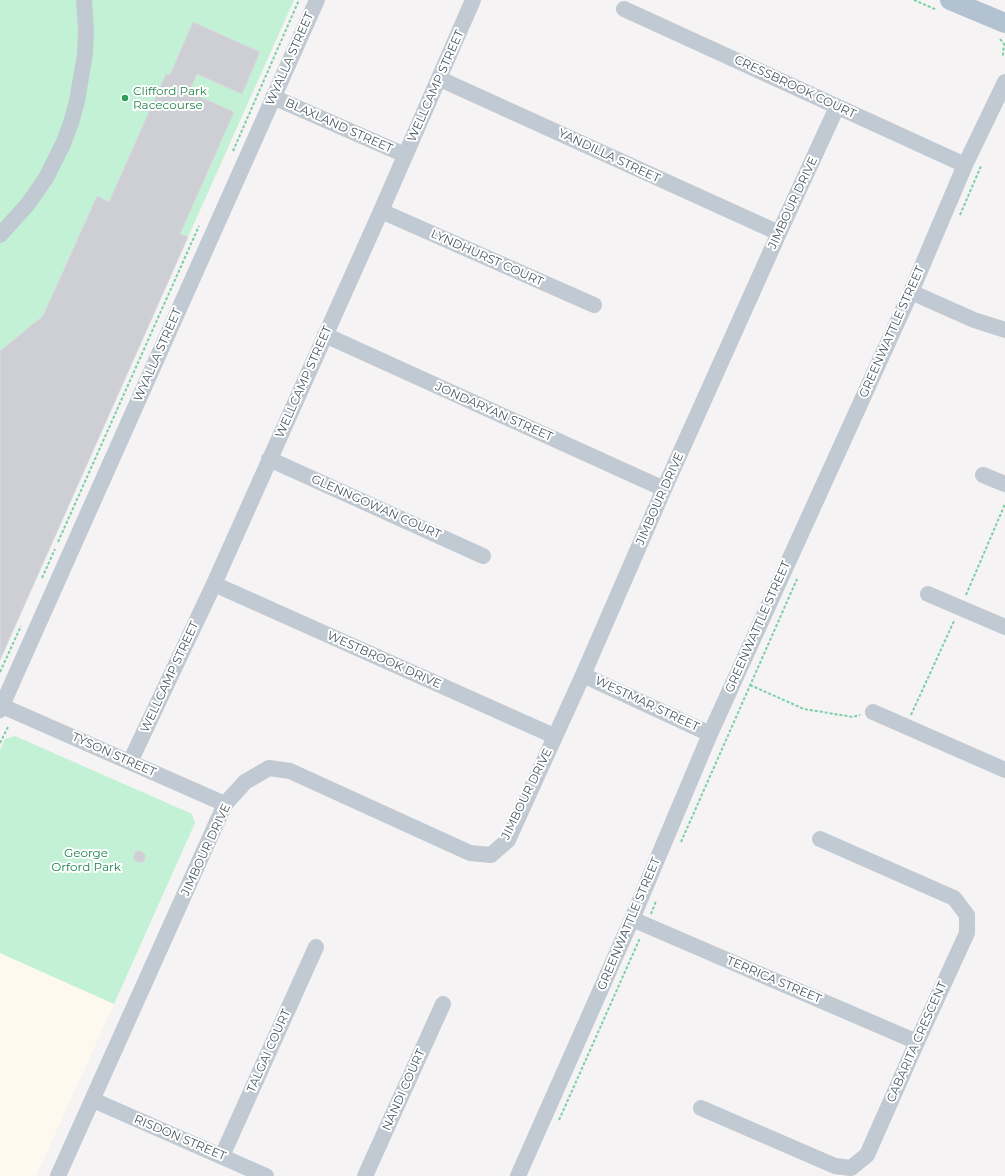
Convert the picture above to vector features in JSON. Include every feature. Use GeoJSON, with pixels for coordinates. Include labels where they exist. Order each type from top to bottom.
{"type":"FeatureCollection","features":[{"type":"Feature","properties":{"kind":"main road"},"geometry":{"type":"LineString","coordinates":[[950,0],[1005,22]]}},
{"type":"Feature","properties":{"kind":"street"},"geometry":{"type":"LineString","coordinates":[[0,235],[28,204],[46,178],[60,151],[71,124],[82,78],[85,54],[86,31],[84,0]]}},
{"type":"Feature","properties":{"kind":"street","name":"WYALLA STREET"},"geometry":{"type":"LineString","coordinates":[[1,708],[316,0]]}},
{"type":"Feature","properties":{"kind":"street","name":"WELLCAMP STREET"},"geometry":{"type":"LineString","coordinates":[[130,762],[214,584],[440,79],[473,0]]}},
{"type":"Feature","properties":{"kind":"street","name":"CRESSBROOK COURT"},"geometry":{"type":"LineString","coordinates":[[624,9],[965,165]]}},
{"type":"Feature","properties":{"kind":"street","name":"YANDILLA STREET"},"geometry":{"type":"LineString","coordinates":[[440,79],[779,233]]}},
{"type":"Feature","properties":{"kind":"street","name":"GREENWATTLE STREET"},"geometry":{"type":"LineString","coordinates":[[518,1176],[632,919],[710,734],[911,292],[965,165],[1005,82]]}},
{"type":"Feature","properties":{"kind":"street","name":"BLAXLAND STREET"},"geometry":{"type":"LineString","coordinates":[[273,97],[405,155]]}},
{"type":"Feature","properties":{"kind":"street","name":"JIMBOUR DRIVE"},"geometry":{"type":"LineString","coordinates":[[58,1176],[225,804],[245,782],[269,768],[290,771],[470,853],[491,855],[508,840],[583,675],[664,489],[837,107]]}},
{"type":"Feature","properties":{"kind":"street","name":"LYNDHURST COURT"},"geometry":{"type":"LineString","coordinates":[[381,211],[594,305]]}},
{"type":"Feature","properties":{"kind":"street"},"geometry":{"type":"LineString","coordinates":[[911,292],[974,320],[1005,330]]}},
{"type":"Feature","properties":{"kind":"street","name":"JONDARYAN STREET"},"geometry":{"type":"LineString","coordinates":[[325,335],[664,489]]}},
{"type":"Feature","properties":{"kind":"street","name":"GLENNGOWAN COURT"},"geometry":{"type":"LineString","coordinates":[[269,459],[483,556]]}},
{"type":"Feature","properties":{"kind":"street"},"geometry":{"type":"LineString","coordinates":[[983,475],[1005,484]]}},
{"type":"Feature","properties":{"kind":"street","name":"WESTBROOK DRIVE"},"geometry":{"type":"LineString","coordinates":[[214,584],[554,736]]}},
{"type":"Feature","properties":{"kind":"street"},"geometry":{"type":"LineString","coordinates":[[928,594],[1005,627]]}},
{"type":"Feature","properties":{"kind":"street","name":"WESTMAR STREET"},"geometry":{"type":"LineString","coordinates":[[583,675],[710,734]]}},
{"type":"Feature","properties":{"kind":"street","name":"TYSON STREET"},"geometry":{"type":"LineString","coordinates":[[1,708],[225,804]]}},
{"type":"Feature","properties":{"kind":"street"},"geometry":{"type":"LineString","coordinates":[[873,712],[1005,770]]}},
{"type":"Feature","properties":{"kind":"street","name":"CABARITA CRESCENT"},"geometry":{"type":"LineString","coordinates":[[701,1108],[835,1166],[851,1168],[867,1155],[967,933],[967,915],[954,898],[820,839]]}},
{"type":"Feature","properties":{"kind":"street","name":"TERRICA STREET"},"geometry":{"type":"LineString","coordinates":[[632,919],[917,1042]]}},
{"type":"Feature","properties":{"kind":"street","name":"TALGAI COURT"},"geometry":{"type":"LineString","coordinates":[[222,1156],[316,947]]}},
{"type":"Feature","properties":{"kind":"street","name":"NANDI COURT"},"geometry":{"type":"LineString","coordinates":[[365,1176],[443,1004]]}},
{"type":"Feature","properties":{"kind":"street","name":"RISDON STREET"},"geometry":{"type":"LineString","coordinates":[[93,1100],[266,1176]]}},
{"type":"Feature","properties":{"kind":"path"},"geometry":{"type":"LineString","coordinates":[[230,157],[299,0]]}},
{"type":"Feature","properties":{"kind":"path"},"geometry":{"type":"LineString","coordinates":[[58,543],[200,224]]}},
{"type":"Feature","properties":{"kind":"path"},"geometry":{"type":"LineString","coordinates":[[42,579],[55,549]]}},
{"type":"Feature","properties":{"kind":"path"},"geometry":{"type":"LineString","coordinates":[[0,672],[22,623]]}},
{"type":"Feature","properties":{"kind":"path"},"geometry":{"type":"LineString","coordinates":[[749,685],[804,708],[853,717],[873,712]]}},
{"type":"Feature","properties":{"kind":"path"},"geometry":{"type":"LineString","coordinates":[[0,743],[8,726]]}},
{"type":"Feature","properties":{"kind":"shaded area"},"geometry":{"type":"Polygon","coordinates":[[[0,953],[114,1004],[36,1176],[0,1176],[0,953]]]}},
{"type":"Feature","properties":{"kind":"green space","name":"Clifford Park Racecourse"},"geometry":{"type":"Polygon","coordinates":[[[0,0],[294,0],[188,237],[97,196],[43,316],[0,351],[0,0]]]}},
{"type":"Feature","properties":{"kind":"green space","name":"George Orford Park"},"geometry":{"type":"Polygon","coordinates":[[[15,736],[192,814],[195,823],[114,1004],[0,953],[0,750],[5,739],[15,736]]]}},
{"type":"Feature","properties":{"kind":"building"},"geometry":{"type":"Polygon","coordinates":[[[193,22],[260,52],[242,94],[197,74],[189,92],[234,112],[180,234],[188,237],[0,660],[0,351],[43,316],[97,196],[109,202],[166,74],[170,75],[193,22]]]}},
{"type":"Feature","properties":{"kind":"building"},"geometry":{"type":"Polygon","coordinates":[[[136,851],[141,851],[146,856],[143,862],[137,862],[133,858],[136,851]]]}},
{"type":"Feature","properties":{"kind":"place","name":"Clifford Park Racecourse"},"geometry":{"type":"Point","coordinates":[125,98]}}]}
